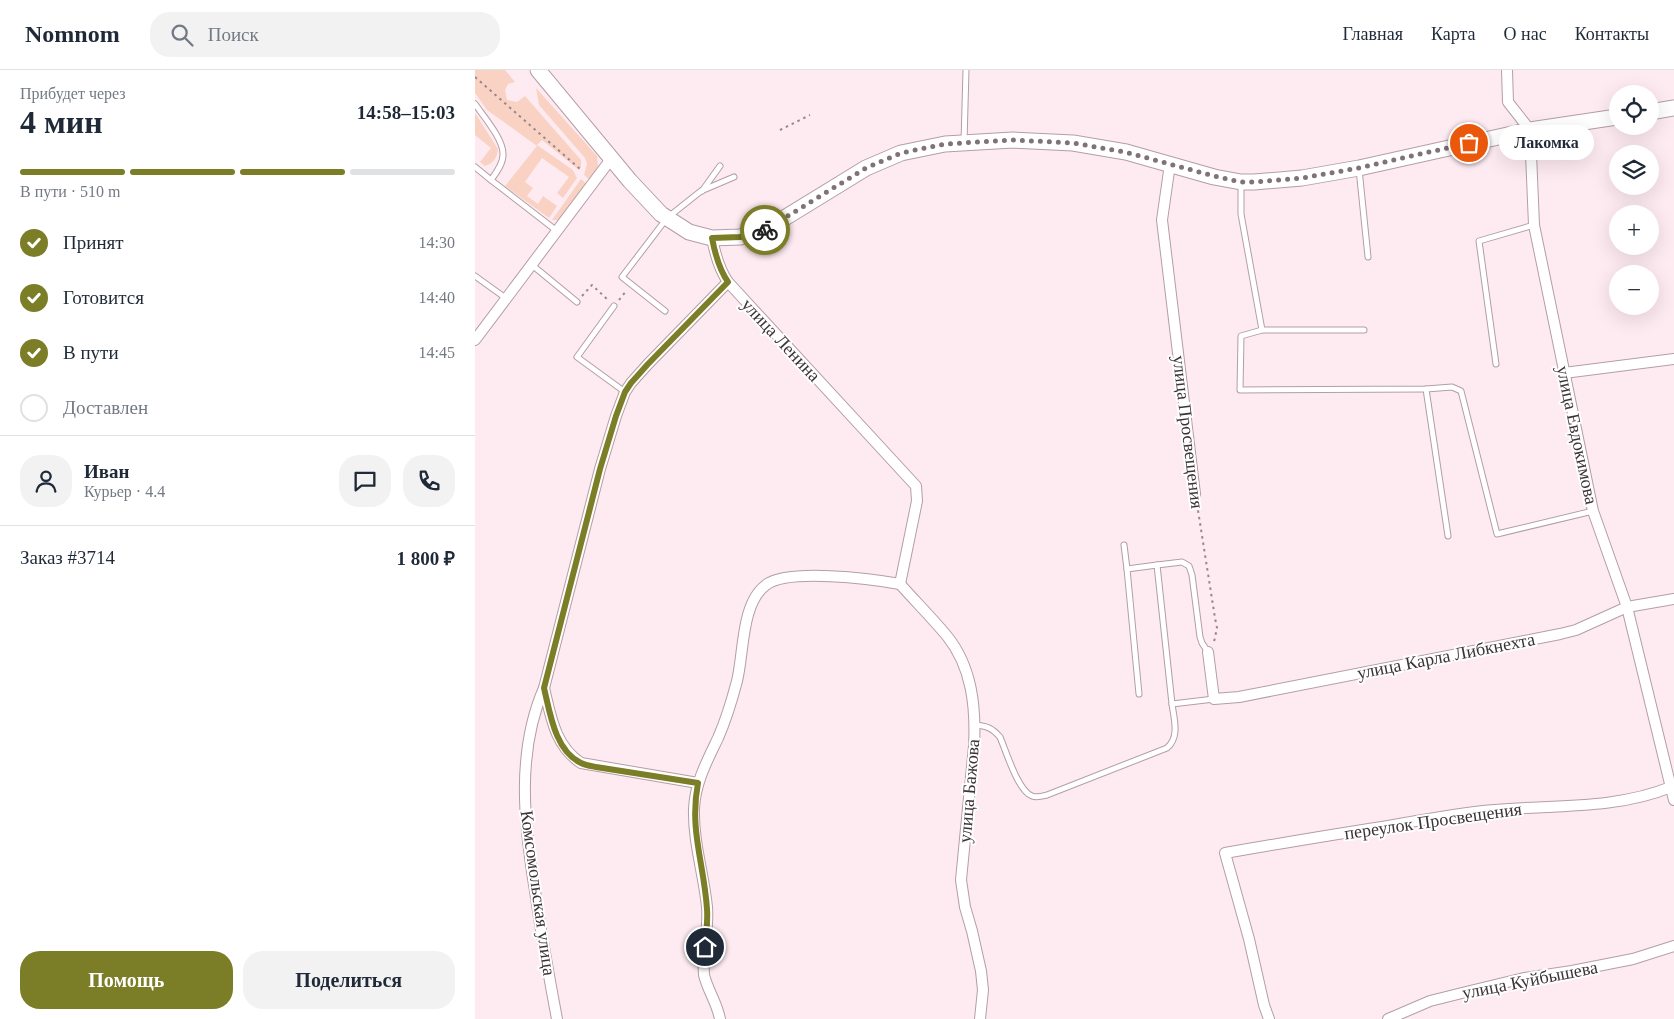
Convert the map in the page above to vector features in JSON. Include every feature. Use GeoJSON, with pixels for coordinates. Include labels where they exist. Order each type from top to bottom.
{"type":"FeatureCollection","features":[{"type":"Feature","properties":{"kind":"main road"},"geometry":{"type":"LineString","coordinates":[[538,70],[646,199],[667,218],[689,232],[712,238],[740,237],[765,230],[866,168],[901,153],[923,147],[964,142],[1013,140],[1073,143],[1125,152],[1241,182],[1302,178],[1359,168],[1530,130],[1609,118]]}},
{"type":"Feature","properties":{"kind":"main road"},"geometry":{"type":"LineString","coordinates":[[1659,110],[1674,108]]}},
{"type":"Feature","properties":{"kind":"street"},"geometry":{"type":"LineString","coordinates":[[1507,70],[1508,102],[1530,130]]}},
{"type":"Feature","properties":{"kind":"street","name":"улица Евдокимова"},"geometry":{"type":"LineString","coordinates":[[1530,130],[1534,225],[1593,511],[1627,607],[1674,800]]}},
{"type":"Feature","properties":{"kind":"street"},"geometry":{"type":"LineString","coordinates":[[475,340],[611,159]]}},
{"type":"Feature","properties":{"kind":"street","name":"улица Просвещения"},"geometry":{"type":"LineString","coordinates":[[1170,164],[1162,220],[1195,494]]}},
{"type":"Feature","properties":{"kind":"street","name":"улица Ленина"},"geometry":{"type":"LineString","coordinates":[[712,238],[718,262],[728,282],[912,481],[917,492],[917,501],[900,584]]}},
{"type":"Feature","properties":{"kind":"street","name":"Комсомольская улица"},"geometry":{"type":"LineString","coordinates":[[557,1019],[538,917],[525,810],[525,773],[533,717],[544,688],[600,469],[625,392],[648,364],[728,282]]}},
{"type":"Feature","properties":{"kind":"street"},"geometry":{"type":"LineString","coordinates":[[1564,373],[1674,358]]}},
{"type":"Feature","properties":{"kind":"street"},"geometry":{"type":"LineString","coordinates":[[726,1019],[718,1008],[704,975],[707,907],[694,808],[698,783],[719,736],[732,700],[740,668],[749,610],[760,589],[776,580],[797,576],[856,579],[900,584]]}},
{"type":"Feature","properties":{"kind":"street","name":"улица Бажова"},"geometry":{"type":"LineString","coordinates":[[900,584],[947,636],[963,662],[971,692],[975,725],[961,880],[965,907],[981,971],[983,990],[980,1019]]}},
{"type":"Feature","properties":{"kind":"street","name":"улица Карла Либкнехта"},"geometry":{"type":"LineString","coordinates":[[1214,699],[1259,694],[1560,634],[1576,630],[1627,607],[1674,599]]}},
{"type":"Feature","properties":{"kind":"street"},"geometry":{"type":"LineString","coordinates":[[1208,652],[1214,699]]}},
{"type":"Feature","properties":{"kind":"street"},"geometry":{"type":"LineString","coordinates":[[544,688],[553,725],[564,749],[581,763],[698,783]]}},
{"type":"Feature","properties":{"kind":"street","name":"переулок Просвещения"},"geometry":{"type":"LineString","coordinates":[[1269,1019],[1264,1006],[1249,939],[1225,853],[1463,813],[1614,801],[1642,796],[1671,787]]}},
{"type":"Feature","properties":{"kind":"street","name":"улица Куйбышева"},"geometry":{"type":"LineString","coordinates":[[1388,1019],[1430,1002],[1459,994],[1524,978],[1633,959],[1674,946]]}},
{"type":"Feature","properties":{"kind":"street"},"geometry":{"type":"LineString","coordinates":[[718,1008],[720,1019]]}},
{"type":"Feature","properties":{"kind":"lane"},"geometry":{"type":"LineString","coordinates":[[964,142],[966,70]]}},
{"type":"Feature","properties":{"kind":"lane"},"geometry":{"type":"LineString","coordinates":[[475,104],[499,139],[503,150],[501,164],[491,180]]}},
{"type":"Feature","properties":{"kind":"lane"},"geometry":{"type":"LineString","coordinates":[[665,311],[622,277],[667,218],[701,191],[720,166]]}},
{"type":"Feature","properties":{"kind":"lane"},"geometry":{"type":"LineString","coordinates":[[475,167],[557,231]]}},
{"type":"Feature","properties":{"kind":"lane"},"geometry":{"type":"LineString","coordinates":[[1359,168],[1368,257]]}},
{"type":"Feature","properties":{"kind":"lane"},"geometry":{"type":"LineString","coordinates":[[701,191],[734,177]]}},
{"type":"Feature","properties":{"kind":"lane"},"geometry":{"type":"LineString","coordinates":[[1241,182],[1241,214],[1263,330]]}},
{"type":"Feature","properties":{"kind":"lane"},"geometry":{"type":"LineString","coordinates":[[1496,364],[1479,241],[1534,225]]}},
{"type":"Feature","properties":{"kind":"lane"},"geometry":{"type":"LineString","coordinates":[[532,266],[577,302]]}},
{"type":"Feature","properties":{"kind":"lane"},"geometry":{"type":"LineString","coordinates":[[475,276],[507,299]]}},
{"type":"Feature","properties":{"kind":"lane"},"geometry":{"type":"LineString","coordinates":[[614,306],[577,357],[625,392]]}},
{"type":"Feature","properties":{"kind":"lane"},"geometry":{"type":"LineString","coordinates":[[1364,330],[1263,330],[1241,336],[1240,390],[1426,390],[1452,387],[1461,391],[1497,534],[1593,511]]}},
{"type":"Feature","properties":{"kind":"lane"},"geometry":{"type":"LineString","coordinates":[[1426,390],[1448,536]]}},
{"type":"Feature","properties":{"kind":"lane"},"geometry":{"type":"LineString","coordinates":[[1123,545],[1139,694]]}},
{"type":"Feature","properties":{"kind":"lane"},"geometry":{"type":"LineString","coordinates":[[1127,569],[1182,562],[1189,566],[1192,575],[1200,637],[1208,652]]}},
{"type":"Feature","properties":{"kind":"lane"},"geometry":{"type":"LineString","coordinates":[[975,725],[987,726],[995,731],[1000,737],[1023,789],[1036,797],[1047,795],[1167,748],[1172,744],[1175,734],[1157,565]]}},
{"type":"Feature","properties":{"kind":"lane"},"geometry":{"type":"LineString","coordinates":[[1172,704],[1214,699]]}},
{"type":"Feature","properties":{"kind":"path"},"geometry":{"type":"LineString","coordinates":[[475,77],[580,169]]}},
{"type":"Feature","properties":{"kind":"path"},"geometry":{"type":"LineString","coordinates":[[779,130],[810,115]]}},
{"type":"Feature","properties":{"kind":"path"},"geometry":{"type":"LineString","coordinates":[[577,302],[592,285],[614,306],[632,284]]}},
{"type":"Feature","properties":{"kind":"path","name":"улица Просвещения"},"geometry":{"type":"LineString","coordinates":[[1195,494],[1217,628],[1215,638],[1208,652]]}},
{"type":"Feature","properties":{"kind":"shaded area"},"geometry":{"type":"Polygon","coordinates":[[[475,70],[505,70],[515,82],[508,84],[505,90],[507,100],[517,102],[525,96],[581,160],[579,170],[542,140],[537,145],[573,170],[577,178],[563,198],[557,193],[569,177],[542,158],[525,182],[533,188],[527,196],[538,204],[543,196],[557,206],[549,218],[505,186],[537,146],[487,110],[475,93],[475,70]]]}},
{"type":"Feature","properties":{"kind":"shaded area"},"geometry":{"type":"Polygon","coordinates":[[[536,88],[597,156],[598,166],[590,180],[584,175],[587,164],[585,158],[539,105],[536,88]]]}},
{"type":"Feature","properties":{"kind":"shaded area"},"geometry":{"type":"Polygon","coordinates":[[[475,113],[498,149],[495,160],[485,166],[480,162],[491,148],[475,135],[475,113]]]}},
{"type":"Feature","properties":{"kind":"shaded area"},"geometry":{"type":"Polygon","coordinates":[[[581,179],[587,184],[560,220],[552,220],[581,179]]]}},
{"type":"Feature","properties":{"kind":"way so far"},"geometry":{"type":"LineString","coordinates":[[765,230],[866,168],[901,153],[945,144],[1013,140],[1073,143],[1153,158],[1241,182],[1255,182],[1302,178],[1359,168],[1469,143]]}},
{"type":"Feature","properties":{"kind":"place","name":"Лакомка"},"geometry":{"type":"Point","coordinates":[1469,143]}},
{"type":"Feature","properties":{"kind":"route"},"geometry":{"type":"LineString","coordinates":[[705,947],[707,907],[694,808],[698,783],[581,763],[564,749],[558,737],[553,725],[544,688],[600,469],[620,402],[631,383],[648,364],[728,282],[722,273],[714,251],[712,238],[740,237],[765,230]]}}]}
